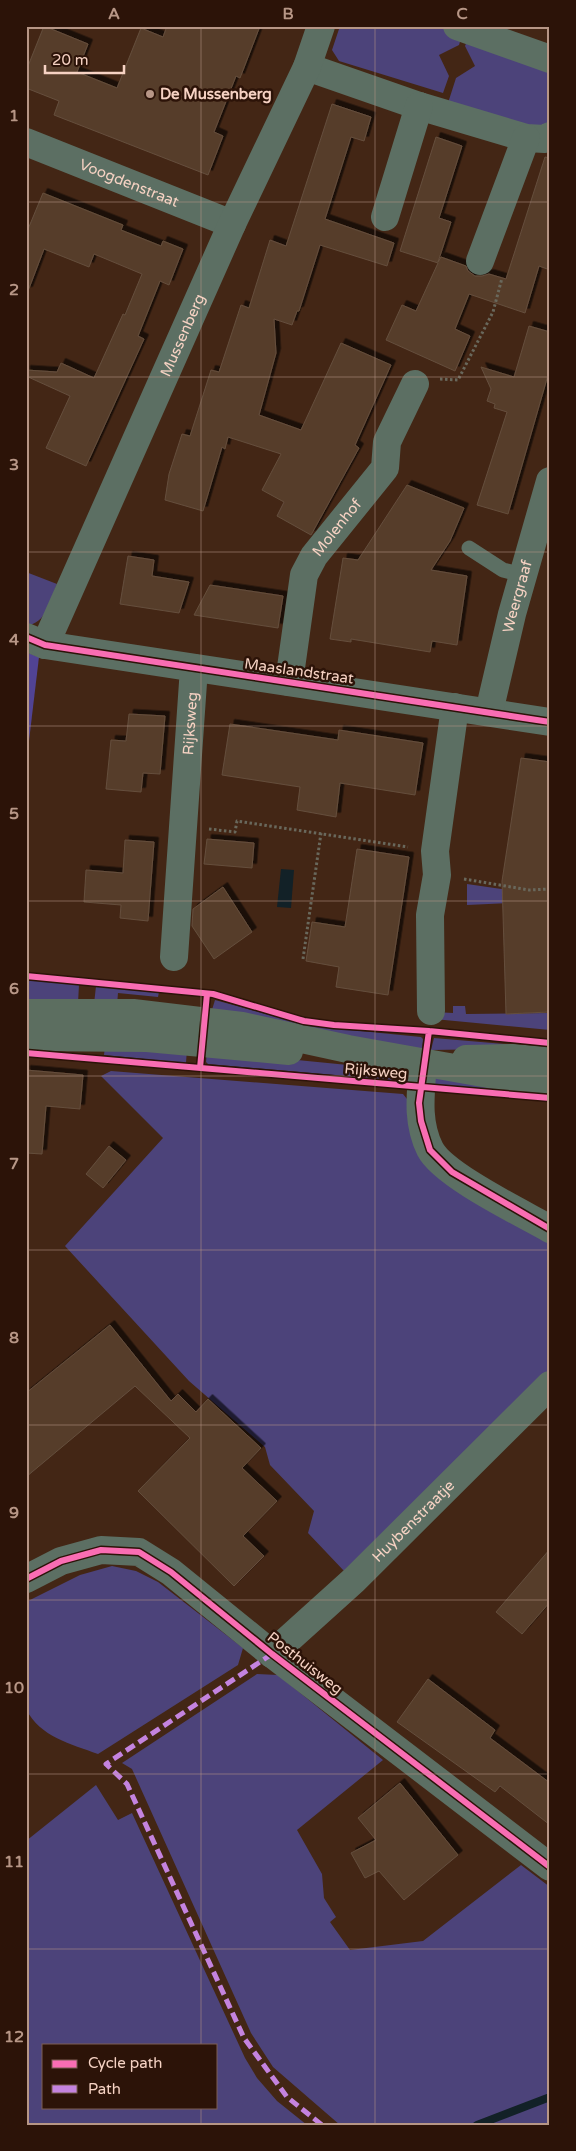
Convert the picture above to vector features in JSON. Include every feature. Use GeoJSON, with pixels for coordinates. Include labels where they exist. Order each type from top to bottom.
{"type":"FeatureCollection","features":[{"type":"Feature","properties":{"kind":"main road","name":"Rijksweg"},"geometry":{"type":"LineString","coordinates":[[26,1012],[151,1016],[242,1026],[348,1049],[550,1085]]}},
{"type":"Feature","properties":{"kind":"main road","name":"Rijksweg"},"geometry":{"type":"LineString","coordinates":[[26,1037],[146,1038],[295,1052],[348,1049]]}},
{"type":"Feature","properties":{"kind":"main road","name":"Rijksweg"},"geometry":{"type":"LineString","coordinates":[[423,1063],[479,1058],[550,1061]]}},
{"type":"Feature","properties":{"kind":"street","name":"Mussenberg"},"geometry":{"type":"LineString","coordinates":[[36,640],[307,67],[322,26]]}},
{"type":"Feature","properties":{"kind":"street"},"geometry":{"type":"LineString","coordinates":[[457,26],[550,59]]}},
{"type":"Feature","properties":{"kind":"street"},"geometry":{"type":"LineString","coordinates":[[307,67],[419,106],[538,137],[480,261]]}},
{"type":"Feature","properties":{"kind":"street"},"geometry":{"type":"LineString","coordinates":[[385,217],[419,106]]}},
{"type":"Feature","properties":{"kind":"street","name":"Voogdenstraat"},"geometry":{"type":"LineString","coordinates":[[26,142],[232,224]]}},
{"type":"Feature","properties":{"kind":"street","name":"Molenhof"},"geometry":{"type":"LineString","coordinates":[[289,682],[304,575],[314,556],[385,468],[387,442],[415,384]]}},
{"type":"Feature","properties":{"kind":"street","name":"Weergraaf"},"geometry":{"type":"LineString","coordinates":[[489,712],[523,575],[550,481]]}},
{"type":"Feature","properties":{"kind":"street","name":"Maaslandstraat"},"geometry":{"type":"LineString","coordinates":[[36,640],[194,668],[550,722]]}},
{"type":"Feature","properties":{"kind":"street","name":"Rijksweg"},"geometry":{"type":"LineString","coordinates":[[174,956],[194,668]]}},
{"type":"Feature","properties":{"kind":"street"},"geometry":{"type":"LineString","coordinates":[[431,1011],[430,915],[455,707]]}},
{"type":"Feature","properties":{"kind":"street"},"geometry":{"type":"LineString","coordinates":[[423,1063],[419,1103],[421,1121],[430,1150],[452,1172],[550,1230]]}},
{"type":"Feature","properties":{"kind":"street","name":"Huybenstraatje"},"geometry":{"type":"LineString","coordinates":[[272,1654],[354,1580],[550,1385]]}},
{"type":"Feature","properties":{"kind":"street","name":"Posthuisweg"},"geometry":{"type":"LineString","coordinates":[[26,1580],[61,1561],[101,1550],[139,1552],[171,1572],[272,1654],[550,1867]]}},
{"type":"Feature","properties":{"kind":"lane"},"geometry":{"type":"LineString","coordinates":[[469,548],[503,570],[523,575]]}},
{"type":"Feature","properties":{"kind":"path"},"geometry":{"type":"LineString","coordinates":[[415,384],[438,379],[458,380],[482,336],[493,312],[504,273],[480,261]]}},
{"type":"Feature","properties":{"kind":"path"},"geometry":{"type":"LineString","coordinates":[[183,826],[236,832],[237,821],[321,833],[529,890],[550,889]]}},
{"type":"Feature","properties":{"kind":"path"},"geometry":{"type":"LineString","coordinates":[[304,960],[321,833]]}},
{"type":"Feature","properties":{"kind":"shaded area"},"geometry":{"type":"Polygon","coordinates":[[[340,26],[446,26],[463,32],[459,45],[439,55],[449,76],[443,93],[339,61],[332,50],[340,26]]]}},
{"type":"Feature","properties":{"kind":"shaded area"},"geometry":{"type":"Polygon","coordinates":[[[470,34],[550,68],[550,124],[541,128],[448,103],[456,78],[475,66],[465,46],[470,34]]]}},
{"type":"Feature","properties":{"kind":"shaded area"},"geometry":{"type":"Polygon","coordinates":[[[26,572],[57,584],[43,616],[33,624],[26,625],[26,572]]]}},
{"type":"Feature","properties":{"kind":"shaded area"},"geometry":{"type":"Polygon","coordinates":[[[26,652],[39,657],[26,766],[26,652]]]}},
{"type":"Feature","properties":{"kind":"shaded area"},"geometry":{"type":"Polygon","coordinates":[[[281,869],[294,870],[291,908],[277,907],[281,869]]]}},
{"type":"Feature","properties":{"kind":"shaded area"},"geometry":{"type":"Polygon","coordinates":[[[467,884],[529,893],[550,901],[467,905],[467,884]]]}},
{"type":"Feature","properties":{"kind":"shaded area"},"geometry":{"type":"Polygon","coordinates":[[[26,980],[79,985],[78,1003],[26,1005],[26,980]]]}},
{"type":"Feature","properties":{"kind":"shaded area"},"geometry":{"type":"Polygon","coordinates":[[[96,986],[159,992],[158,997],[118,993],[117,1005],[94,1004],[96,986]]]}},
{"type":"Feature","properties":{"kind":"shaded area"},"geometry":{"type":"Polygon","coordinates":[[[215,1000],[310,1026],[421,1037],[423,1039],[422,1049],[211,1013],[215,1000]]]}},
{"type":"Feature","properties":{"kind":"shaded area"},"geometry":{"type":"Polygon","coordinates":[[[453,1006],[465,1006],[466,1014],[550,1013],[550,1030],[434,1019],[434,1012],[453,1013],[453,1006]]]}},
{"type":"Feature","properties":{"kind":"shaded area"},"geometry":{"type":"Polygon","coordinates":[[[434,1038],[550,1048],[431,1050],[434,1038]]]}},
{"type":"Feature","properties":{"kind":"shaded area"},"geometry":{"type":"Polygon","coordinates":[[[105,1046],[187,1049],[186,1063],[104,1055],[105,1046]]]}},
{"type":"Feature","properties":{"kind":"shaded area"},"geometry":{"type":"Polygon","coordinates":[[[207,1051],[419,1072],[415,1082],[208,1064],[206,1062],[207,1051]]]}},
{"type":"Feature","properties":{"kind":"shaded area"},"geometry":{"type":"Polygon","coordinates":[[[111,1071],[403,1094],[411,1104],[418,1134],[550,1238],[550,1369],[345,1572],[308,1533],[314,1511],[270,1465],[265,1447],[189,1381],[65,1246],[163,1138],[101,1076],[111,1071]]]}},
{"type":"Feature","properties":{"kind":"shaded area"},"geometry":{"type":"Polygon","coordinates":[[[428,1073],[535,1093],[428,1084],[428,1073]]]}},
{"type":"Feature","properties":{"kind":"shaded area"},"geometry":{"type":"Polygon","coordinates":[[[112,1566],[136,1571],[158,1582],[243,1648],[238,1665],[98,1754],[67,1743],[48,1733],[32,1719],[26,1709],[26,1602],[80,1575],[112,1566]]]}},
{"type":"Feature","properties":{"kind":"shaded area"},"geometry":{"type":"Polygon","coordinates":[[[257,1674],[278,1675],[383,1760],[297,1830],[322,1874],[324,1898],[336,1917],[330,1922],[350,1950],[423,1941],[521,1865],[550,1887],[550,2125],[340,2125],[273,2067],[251,2033],[132,1769],[122,1763],[257,1674]]]}},
{"type":"Feature","properties":{"kind":"shaded area"},"geometry":{"type":"Polygon","coordinates":[[[96,1785],[118,1820],[132,1813],[245,2058],[257,2078],[277,2101],[307,2125],[26,2125],[26,1841],[96,1785]]]}},
{"type":"Feature","properties":{"kind":"building","name":"De Mussenberg"},"geometry":{"type":"Polygon","coordinates":[[[44,26],[88,44],[77,72],[117,88],[141,28],[163,37],[167,26],[260,26],[240,78],[236,76],[214,132],[223,136],[208,175],[54,115],[59,101],[26,88],[26,71],[44,26]]]}},
{"type":"Feature","properties":{"kind":"building"},"geometry":{"type":"Polygon","coordinates":[[[332,104],[371,117],[364,141],[351,137],[325,219],[394,243],[387,266],[320,245],[299,311],[297,311],[292,325],[274,319],[276,353],[259,415],[301,430],[341,343],[391,365],[355,445],[359,448],[311,535],[277,516],[284,502],[262,490],[281,454],[228,437],[225,449],[222,447],[203,511],[165,500],[169,474],[182,434],[190,436],[211,370],[219,372],[241,305],[249,308],[270,240],[286,246],[332,104]]]}},
{"type":"Feature","properties":{"kind":"building"},"geometry":{"type":"Polygon","coordinates":[[[436,137],[462,146],[439,218],[451,222],[438,262],[441,257],[466,266],[468,271],[475,276],[489,274],[506,279],[545,157],[550,158],[550,270],[539,266],[525,313],[469,294],[455,329],[470,336],[455,371],[386,340],[402,305],[416,311],[438,263],[400,251],[436,137]]]}},
{"type":"Feature","properties":{"kind":"building"},"geometry":{"type":"Polygon","coordinates":[[[43,193],[123,225],[121,230],[161,246],[163,241],[183,249],[169,285],[160,281],[138,336],[144,339],[86,466],[46,448],[70,396],[26,376],[26,370],[57,372],[61,363],[94,378],[123,314],[125,315],[142,274],[94,254],[89,267],[44,249],[28,291],[26,291],[26,234],[43,193]]]}},
{"type":"Feature","properties":{"kind":"building"},"geometry":{"type":"Polygon","coordinates":[[[529,326],[550,332],[550,368],[508,514],[477,505],[507,412],[494,408],[495,404],[487,401],[491,389],[481,367],[514,377],[529,326]]]}},
{"type":"Feature","properties":{"kind":"building"},"geometry":{"type":"Polygon","coordinates":[[[407,485],[464,508],[450,541],[431,570],[467,576],[457,645],[432,641],[430,652],[351,639],[351,642],[330,639],[343,558],[358,560],[407,485]]]}},
{"type":"Feature","properties":{"kind":"building"},"geometry":{"type":"Polygon","coordinates":[[[128,556],[154,560],[152,576],[189,582],[179,613],[120,604],[128,556]]]}},
{"type":"Feature","properties":{"kind":"building"},"geometry":{"type":"Polygon","coordinates":[[[210,585],[283,596],[278,628],[194,615],[210,585]]]}},
{"type":"Feature","properties":{"kind":"building"},"geometry":{"type":"Polygon","coordinates":[[[129,714],[165,716],[160,774],[143,773],[141,792],[106,789],[111,740],[126,741],[129,714]]]}},
{"type":"Feature","properties":{"kind":"building"},"geometry":{"type":"Polygon","coordinates":[[[230,724],[338,740],[339,730],[423,743],[415,795],[340,783],[336,817],[297,810],[300,787],[222,775],[230,724]]]}},
{"type":"Feature","properties":{"kind":"building"},"geometry":{"type":"Polygon","coordinates":[[[521,758],[550,762],[550,1012],[506,1014],[502,881],[521,758]]]}},
{"type":"Feature","properties":{"kind":"building"},"geometry":{"type":"Polygon","coordinates":[[[207,839],[254,843],[252,868],[204,864],[207,839]]]}},
{"type":"Feature","properties":{"kind":"building"},"geometry":{"type":"Polygon","coordinates":[[[125,840],[154,842],[148,921],[120,918],[121,905],[84,902],[86,870],[123,873],[125,840]]]}},
{"type":"Feature","properties":{"kind":"building"},"geometry":{"type":"Polygon","coordinates":[[[357,849],[409,857],[388,995],[336,987],[339,967],[306,961],[312,922],[345,927],[357,849]]]}},
{"type":"Feature","properties":{"kind":"building"},"geometry":{"type":"Polygon","coordinates":[[[223,887],[252,932],[214,959],[192,926],[193,909],[223,887]]]}},
{"type":"Feature","properties":{"kind":"building"},"geometry":{"type":"Polygon","coordinates":[[[26,1070],[83,1075],[80,1109],[46,1106],[42,1154],[26,1153],[26,1070]]]}},
{"type":"Feature","properties":{"kind":"building"},"geometry":{"type":"Polygon","coordinates":[[[109,1146],[126,1160],[103,1188],[86,1174],[109,1146]]]}},
{"type":"Feature","properties":{"kind":"building"},"geometry":{"type":"Polygon","coordinates":[[[110,1325],[171,1401],[178,1394],[196,1412],[208,1399],[261,1448],[242,1468],[277,1501],[243,1536],[264,1556],[234,1586],[138,1491],[190,1438],[135,1386],[26,1477],[26,1393],[110,1325]]]}},
{"type":"Feature","properties":{"kind":"building"},"geometry":{"type":"Polygon","coordinates":[[[550,1549],[550,1602],[522,1634],[496,1612],[550,1549]]]}},
{"type":"Feature","properties":{"kind":"building"},"geometry":{"type":"Polygon","coordinates":[[[428,1679],[495,1730],[490,1738],[550,1783],[550,1825],[500,1786],[495,1792],[397,1722],[428,1679]]]}},
{"type":"Feature","properties":{"kind":"building"},"geometry":{"type":"Polygon","coordinates":[[[400,1783],[458,1855],[404,1900],[379,1871],[365,1878],[351,1853],[376,1840],[358,1818],[400,1783]]]}},
{"type":"Feature","properties":{"kind":"waterway"},"geometry":{"type":"LineString","coordinates":[[477,2125],[550,2097]]}},
{"type":"Feature","properties":{"kind":"marked path"},"geometry":{"type":"LineString","coordinates":[[272,1654],[106,1764],[127,1784],[244,2038],[287,2097],[322,2125]]}},
{"type":"Feature","properties":{"kind":"cycle path"},"geometry":{"type":"LineString","coordinates":[[26,637],[45,645],[550,722]]}},
{"type":"Feature","properties":{"kind":"cycle path"},"geometry":{"type":"LineString","coordinates":[[26,976],[213,994],[304,1021],[334,1025],[429,1031],[550,1043]]}},
{"type":"Feature","properties":{"kind":"cycle path"},"geometry":{"type":"LineString","coordinates":[[200,1068],[207,994]]}},
{"type":"Feature","properties":{"kind":"cycle path"},"geometry":{"type":"LineString","coordinates":[[429,1031],[419,1103],[421,1121],[430,1150],[452,1172],[550,1229]]}},
{"type":"Feature","properties":{"kind":"cycle path"},"geometry":{"type":"LineString","coordinates":[[26,1053],[550,1098]]}},
{"type":"Feature","properties":{"kind":"cycle path"},"geometry":{"type":"LineString","coordinates":[[26,1579],[61,1561],[101,1550],[139,1552],[171,1572],[272,1654],[550,1867]]}},
{"type":"Feature","properties":{"kind":"place","name":"De Mussenberg"},"geometry":{"type":"Point","coordinates":[150,94]}}]}
